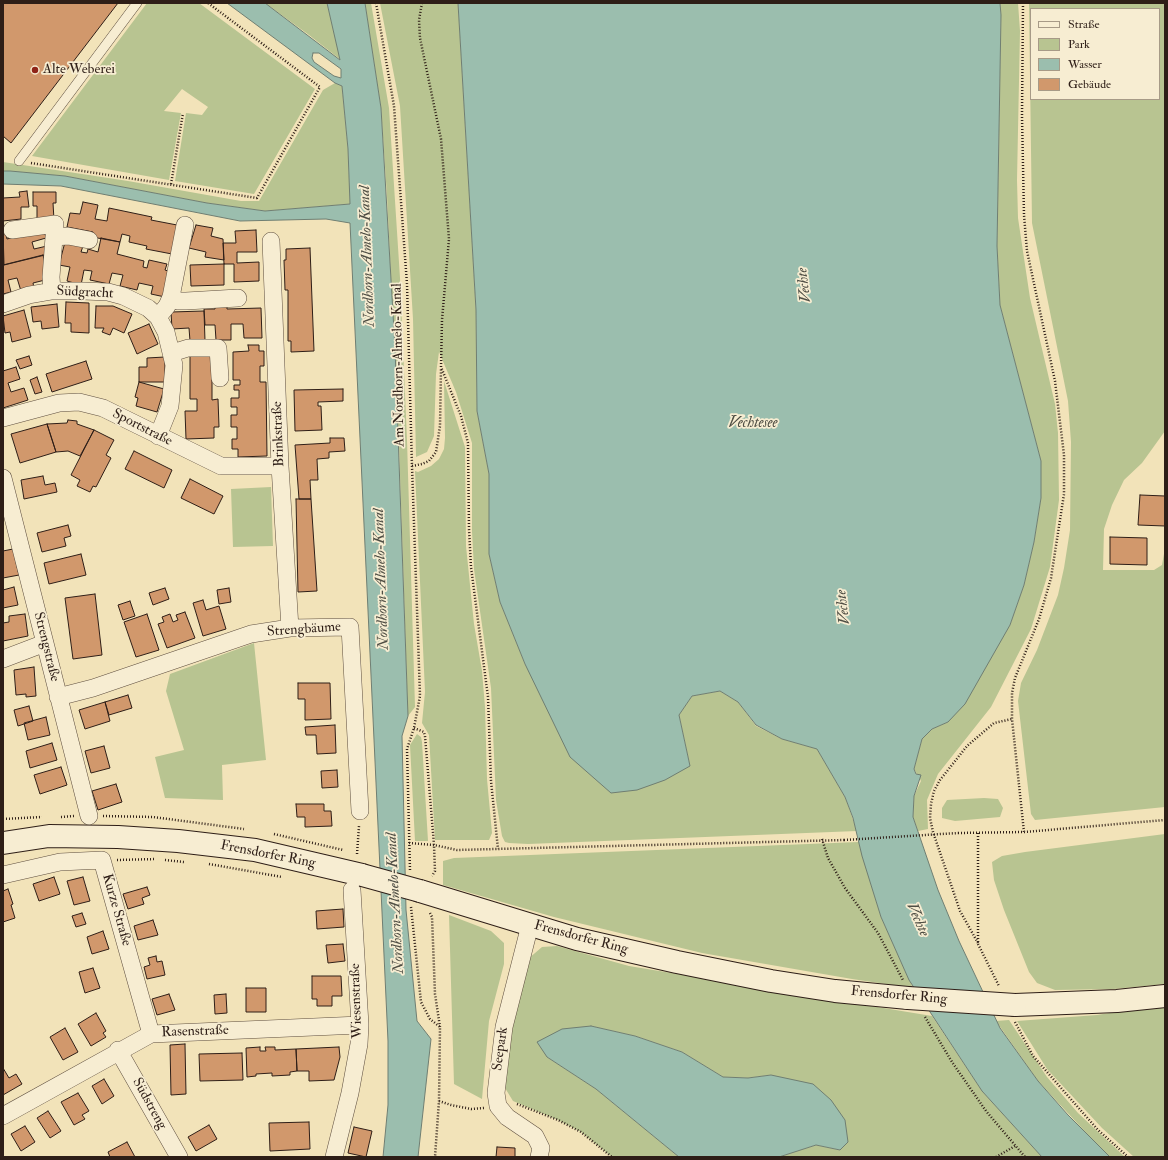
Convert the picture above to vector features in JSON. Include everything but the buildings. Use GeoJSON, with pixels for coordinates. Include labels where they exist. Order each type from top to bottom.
{"type":"FeatureCollection","features":[{"type":"Feature","properties":{"kind":"street"},"geometry":{"type":"LineString","coordinates":[[12,230],[55,224],[52,291]]}},
{"type":"Feature","properties":{"kind":"street"},"geometry":{"type":"LineString","coordinates":[[158,317],[167,306],[170,298],[185,225]]}},
{"type":"Feature","properties":{"kind":"street"},"geometry":{"type":"LineString","coordinates":[[54,237],[68,236],[89,240]]}},
{"type":"Feature","properties":{"kind":"street","name":"Brinkstraße"},"geometry":{"type":"LineString","coordinates":[[271,241],[280,466],[290,628]]}},
{"type":"Feature","properties":{"kind":"street","name":"Südgracht"},"geometry":{"type":"LineString","coordinates":[[3,304],[29,295],[52,291],[108,292],[135,301],[158,317],[166,332],[172,353],[174,379],[170,406],[158,436]]}},
{"type":"Feature","properties":{"kind":"street"},"geometry":{"type":"LineString","coordinates":[[170,298],[177,301],[238,298]]}},
{"type":"Feature","properties":{"kind":"street"},"geometry":{"type":"LineString","coordinates":[[172,353],[188,348],[218,348],[220,378]]}},
{"type":"Feature","properties":{"kind":"street","name":"Sportstraße"},"geometry":{"type":"LineString","coordinates":[[3,418],[60,403],[79,402],[103,408],[221,466],[280,466]]}},
{"type":"Feature","properties":{"kind":"street","name":"Strengstraße"},"geometry":{"type":"LineString","coordinates":[[3,478],[10,531],[45,643],[88,816]]}},
{"type":"Feature","properties":{"kind":"street","name":"Strengbäume"},"geometry":{"type":"LineString","coordinates":[[58,697],[93,688],[251,634],[290,628],[350,627],[360,811]]}},
{"type":"Feature","properties":{"kind":"street"},"geometry":{"type":"LineString","coordinates":[[3,659],[45,643]]}},
{"type":"Feature","properties":{"kind":"street","name":"Frensdorfer Ring"},"geometry":{"type":"LineString","coordinates":[[3,843],[49,836],[118,837],[178,841],[255,850],[357,873],[426,892],[592,943],[772,981],[835,991],[908,992],[1014,1005],[1117,1001],[1165,996]]}},
{"type":"Feature","properties":{"kind":"street","name":"Kurze Straße"},"geometry":{"type":"LineString","coordinates":[[3,875],[60,862],[102,860],[151,1034]]}},
{"type":"Feature","properties":{"kind":"street","name":"Wiesenstraße"},"geometry":{"type":"LineString","coordinates":[[334,1157],[350,1093],[359,1044],[360,1025],[357,873]]}},
{"type":"Feature","properties":{"kind":"street","name":"Seepark"},"geometry":{"type":"LineString","coordinates":[[498,1106],[496,1094],[504,1027],[530,925]]}},
{"type":"Feature","properties":{"kind":"street","name":"Rasenstraße"},"geometry":{"type":"LineString","coordinates":[[3,1116],[118,1050],[151,1034],[360,1025]]}},
{"type":"Feature","properties":{"kind":"street","name":"Südstreng"},"geometry":{"type":"LineString","coordinates":[[118,1050],[179,1157]]}},
{"type":"Feature","properties":{"kind":"street"},"geometry":{"type":"LineString","coordinates":[[498,1106],[507,1117],[534,1136],[540,1148],[539,1157]]}},
{"type":"Feature","properties":{"kind":"lane"},"geometry":{"type":"LineString","coordinates":[[19,161],[137,3]]}},
{"type":"Feature","properties":{"kind":"path"},"geometry":{"type":"LineString","coordinates":[[19,161],[257,198],[320,87],[208,3]]}},
{"type":"Feature","properties":{"kind":"path","name":"Am Nordhorn-Almelo-Kanal"},"geometry":{"type":"LineString","coordinates":[[376,3],[396,121],[407,284],[420,696],[414,728],[407,749],[410,854]]}},
{"type":"Feature","properties":{"kind":"path"},"geometry":{"type":"LineString","coordinates":[[412,466],[429,461],[436,452],[440,426],[442,320],[449,239],[440,139],[420,38],[419,20],[422,3]]}},
{"type":"Feature","properties":{"kind":"path"},"geometry":{"type":"LineString","coordinates":[[1023,3],[1022,116],[1024,215],[1027,251],[1061,416],[1064,455],[1064,494],[1051,578],[1039,619],[1015,678],[1012,693],[1012,719],[1024,832]]}},
{"type":"Feature","properties":{"kind":"path"},"geometry":{"type":"LineString","coordinates":[[171,184],[183,113]]}},
{"type":"Feature","properties":{"kind":"path"},"geometry":{"type":"LineString","coordinates":[[441,367],[461,416],[468,443],[471,567],[488,697],[491,781],[498,849]]}},
{"type":"Feature","properties":{"kind":"path"},"geometry":{"type":"LineString","coordinates":[[978,944],[960,911],[933,832],[930,804],[940,780],[967,746],[994,723],[1012,719]]}},
{"type":"Feature","properties":{"kind":"path"},"geometry":{"type":"LineString","coordinates":[[414,728],[424,732],[425,736],[434,845],[435,871],[426,892],[432,917],[436,994],[440,1027],[440,1101],[435,1157]]}},
{"type":"Feature","properties":{"kind":"path"},"geometry":{"type":"LineString","coordinates":[[357,873],[360,811]]}},
{"type":"Feature","properties":{"kind":"path"},"geometry":{"type":"LineString","coordinates":[[409,843],[434,845],[457,850],[822,839],[844,840],[1024,832],[1165,820]]}},
{"type":"Feature","properties":{"kind":"path"},"geometry":{"type":"LineString","coordinates":[[822,839],[828,858],[845,888],[878,933],[908,992]]}},
{"type":"Feature","properties":{"kind":"path"},"geometry":{"type":"LineString","coordinates":[[102,860],[156,859],[186,862]]}},
{"type":"Feature","properties":{"kind":"path"},"geometry":{"type":"LineString","coordinates":[[208,864],[288,878]]}},
{"type":"Feature","properties":{"kind":"path"},"geometry":{"type":"LineString","coordinates":[[412,913],[421,1002],[430,1019],[440,1027]]}},
{"type":"Feature","properties":{"kind":"path"},"geometry":{"type":"LineString","coordinates":[[924,1014],[952,1062],[986,1111],[1025,1157]]}},
{"type":"Feature","properties":{"kind":"path"},"geometry":{"type":"LineString","coordinates":[[440,1101],[451,1106],[471,1109],[498,1106],[512,1101],[552,1117],[581,1132],[612,1157]]}},
{"type":"Feature","properties":{"kind":"path"},"geometry":{"type":"LineString","coordinates":[[996,1157],[1015,1146]]}},
{"type":"Feature","properties":{"kind":"green space"},"geometry":{"type":"Polygon","coordinates":[[[147,3],[199,3],[315,89],[254,194],[175,181],[186,113],[202,115],[208,107],[182,89],[164,111],[181,113],[169,180],[32,156],[147,3]]]}},
{"type":"Feature","properties":{"kind":"green space"},"geometry":{"type":"Polygon","coordinates":[[[265,3],[327,3],[341,60],[309,35],[265,3]]]}},
{"type":"Feature","properties":{"kind":"green space"},"geometry":{"type":"Polygon","coordinates":[[[365,3],[371,3],[389,108],[400,278],[407,440],[415,707],[408,716],[399,444],[387,196],[381,108],[365,3]]]}},
{"type":"Feature","properties":{"kind":"green space"},"geometry":{"type":"Polygon","coordinates":[[[380,3],[458,3],[476,310],[477,411],[489,474],[489,554],[500,602],[525,664],[690,766],[679,715],[692,696],[720,691],[738,702],[756,726],[782,739],[817,749],[845,797],[857,831],[528,844],[505,842],[502,836],[496,800],[491,688],[474,569],[472,531],[472,443],[456,392],[439,352],[436,374],[434,436],[427,452],[416,457],[413,319],[400,106],[380,3]]]}},
{"type":"Feature","properties":{"kind":"green space"},"geometry":{"type":"Polygon","coordinates":[[[1000,3],[1018,3],[1020,31],[1017,180],[1018,218],[1030,298],[1055,404],[1058,433],[1059,500],[1050,567],[1031,629],[991,707],[938,774],[927,800],[928,829],[918,831],[913,817],[914,796],[921,781],[914,769],[922,739],[932,729],[948,722],[1010,625],[1024,585],[1034,542],[1041,498],[1041,461],[1000,305],[997,246],[1000,3]]]}},
{"type":"Feature","properties":{"kind":"green space"},"geometry":{"type":"Polygon","coordinates":[[[1029,3],[1165,3],[1165,431],[1142,463],[1124,480],[1112,505],[1104,529],[1103,570],[1154,570],[1162,565],[1165,548],[1165,807],[1035,820],[1031,814],[1018,701],[1021,683],[1037,650],[1058,595],[1064,568],[1070,530],[1071,442],[1068,401],[1032,223],[1030,100],[1160,100],[1160,8],[1030,8],[1030,76],[1029,3]]]}},
{"type":"Feature","properties":{"kind":"green space"},"geometry":{"type":"Polygon","coordinates":[[[335,83],[342,86],[348,149],[350,204],[265,211],[207,203],[65,176],[3,171],[3,162],[128,181],[241,201],[259,201],[323,90],[335,83]]]}},
{"type":"Feature","properties":{"kind":"green space"},"geometry":{"type":"Polygon","coordinates":[[[444,381],[465,447],[466,546],[474,624],[482,671],[485,707],[487,779],[492,833],[489,840],[435,840],[429,735],[422,723],[425,692],[415,471],[418,472],[431,466],[439,459],[444,449],[444,381]]]}},
{"type":"Feature","properties":{"kind":"green space"},"geometry":{"type":"Polygon","coordinates":[[[271,487],[273,546],[233,547],[231,489],[271,487]]]}},
{"type":"Feature","properties":{"kind":"green space"},"geometry":{"type":"Polygon","coordinates":[[[254,643],[266,760],[222,765],[223,800],[165,798],[155,757],[184,750],[166,691],[170,674],[254,643]]]}},
{"type":"Feature","properties":{"kind":"green space"},"geometry":{"type":"Polygon","coordinates":[[[417,734],[421,737],[422,742],[428,841],[415,841],[410,745],[417,734]]]}},
{"type":"Feature","properties":{"kind":"green space"},"geometry":{"type":"Polygon","coordinates":[[[984,798],[998,799],[1003,808],[1000,817],[955,821],[942,818],[942,808],[947,800],[984,798]]]}},
{"type":"Feature","properties":{"kind":"green space"},"geometry":{"type":"Polygon","coordinates":[[[1165,834],[1165,984],[1114,989],[1055,990],[1037,983],[1029,972],[1004,910],[994,880],[992,862],[1002,856],[1025,852],[1165,834]]]}},
{"type":"Feature","properties":{"kind":"green space"},"geometry":{"type":"Polygon","coordinates":[[[859,842],[881,917],[913,988],[702,953],[554,917],[443,885],[443,861],[454,858],[859,842]]]}},
{"type":"Feature","properties":{"kind":"green space"},"geometry":{"type":"Polygon","coordinates":[[[449,915],[491,931],[504,943],[504,964],[489,1021],[482,1099],[454,1084],[449,915]]]}},
{"type":"Feature","properties":{"kind":"green space"},"geometry":{"type":"Polygon","coordinates":[[[557,946],[629,966],[932,1016],[982,1091],[1042,1157],[779,1157],[816,1145],[840,1150],[771,1075],[748,1078],[723,1077],[682,1052],[635,1036],[591,1026],[547,1057],[596,1089],[679,1157],[612,1157],[581,1132],[558,1120],[513,1101],[502,1083],[508,1038],[528,959],[542,947],[557,946]]]}},
{"type":"Feature","properties":{"kind":"green space"},"geometry":{"type":"Polygon","coordinates":[[[1165,1004],[1165,1157],[1134,1157],[1102,1128],[1047,1069],[1017,1021],[1097,1015],[1165,1004]]]}},
{"type":"Feature","properties":{"kind":"green space"},"geometry":{"type":"Polygon","coordinates":[[[1009,1020],[1047,1077],[1078,1113],[1125,1157],[1110,1157],[1103,1151],[1038,1081],[996,1021],[1009,1020]]]}},
{"type":"Feature","properties":{"kind":"water","name":"Nordhorn-Almelo-Kanal"},"geometry":{"type":"Polygon","coordinates":[[[227,3],[265,3],[340,60],[327,3],[365,3],[381,108],[395,348],[408,716],[402,736],[406,910],[417,1021],[431,1039],[418,1157],[383,1157],[388,1105],[388,1041],[350,223],[326,219],[240,221],[61,186],[3,184],[3,171],[10,171],[65,176],[207,203],[265,211],[350,204],[348,149],[342,86],[335,83],[227,3]],[[313,53],[312,58],[314,62],[334,76],[341,78],[341,69],[319,53],[313,53]]]}},
{"type":"Feature","properties":{"kind":"water","name":"Vechtesee"},"geometry":{"type":"Polygon","coordinates":[[[458,3],[1000,3],[997,246],[1000,305],[1041,461],[1041,498],[1034,542],[1024,585],[1010,625],[965,704],[948,722],[932,729],[922,739],[914,769],[916,774],[921,775],[914,796],[913,817],[938,890],[959,941],[1000,1028],[1038,1081],[1068,1115],[1110,1157],[1042,1157],[982,1091],[909,980],[881,917],[862,856],[853,818],[845,797],[817,749],[782,739],[756,725],[738,702],[720,691],[692,696],[679,715],[690,766],[665,780],[637,790],[611,793],[570,757],[525,664],[500,602],[489,554],[489,474],[477,411],[476,310],[458,3]]]}},
{"type":"Feature","properties":{"kind":"water"},"geometry":{"type":"Polygon","coordinates":[[[591,1026],[635,1036],[682,1052],[723,1077],[748,1078],[771,1075],[813,1084],[831,1100],[845,1120],[848,1142],[840,1150],[816,1145],[779,1157],[679,1157],[596,1089],[547,1057],[537,1042],[562,1029],[591,1026]]]}},
{"type":"Feature","properties":{"kind":"place","name":"Alte Weberei"},"geometry":{"type":"Point","coordinates":[35,70]}},
{"type":"Feature","properties":{"kind":"water label","name":"Vechte"},"geometry":{"type":"Point","coordinates":[805,285]}},
{"type":"Feature","properties":{"kind":"water label","name":"Vechte"},"geometry":{"type":"Point","coordinates":[844,607]}},
{"type":"Feature","properties":{"kind":"water label","name":"Vechte"},"geometry":{"type":"Point","coordinates":[917,920]}}]}
